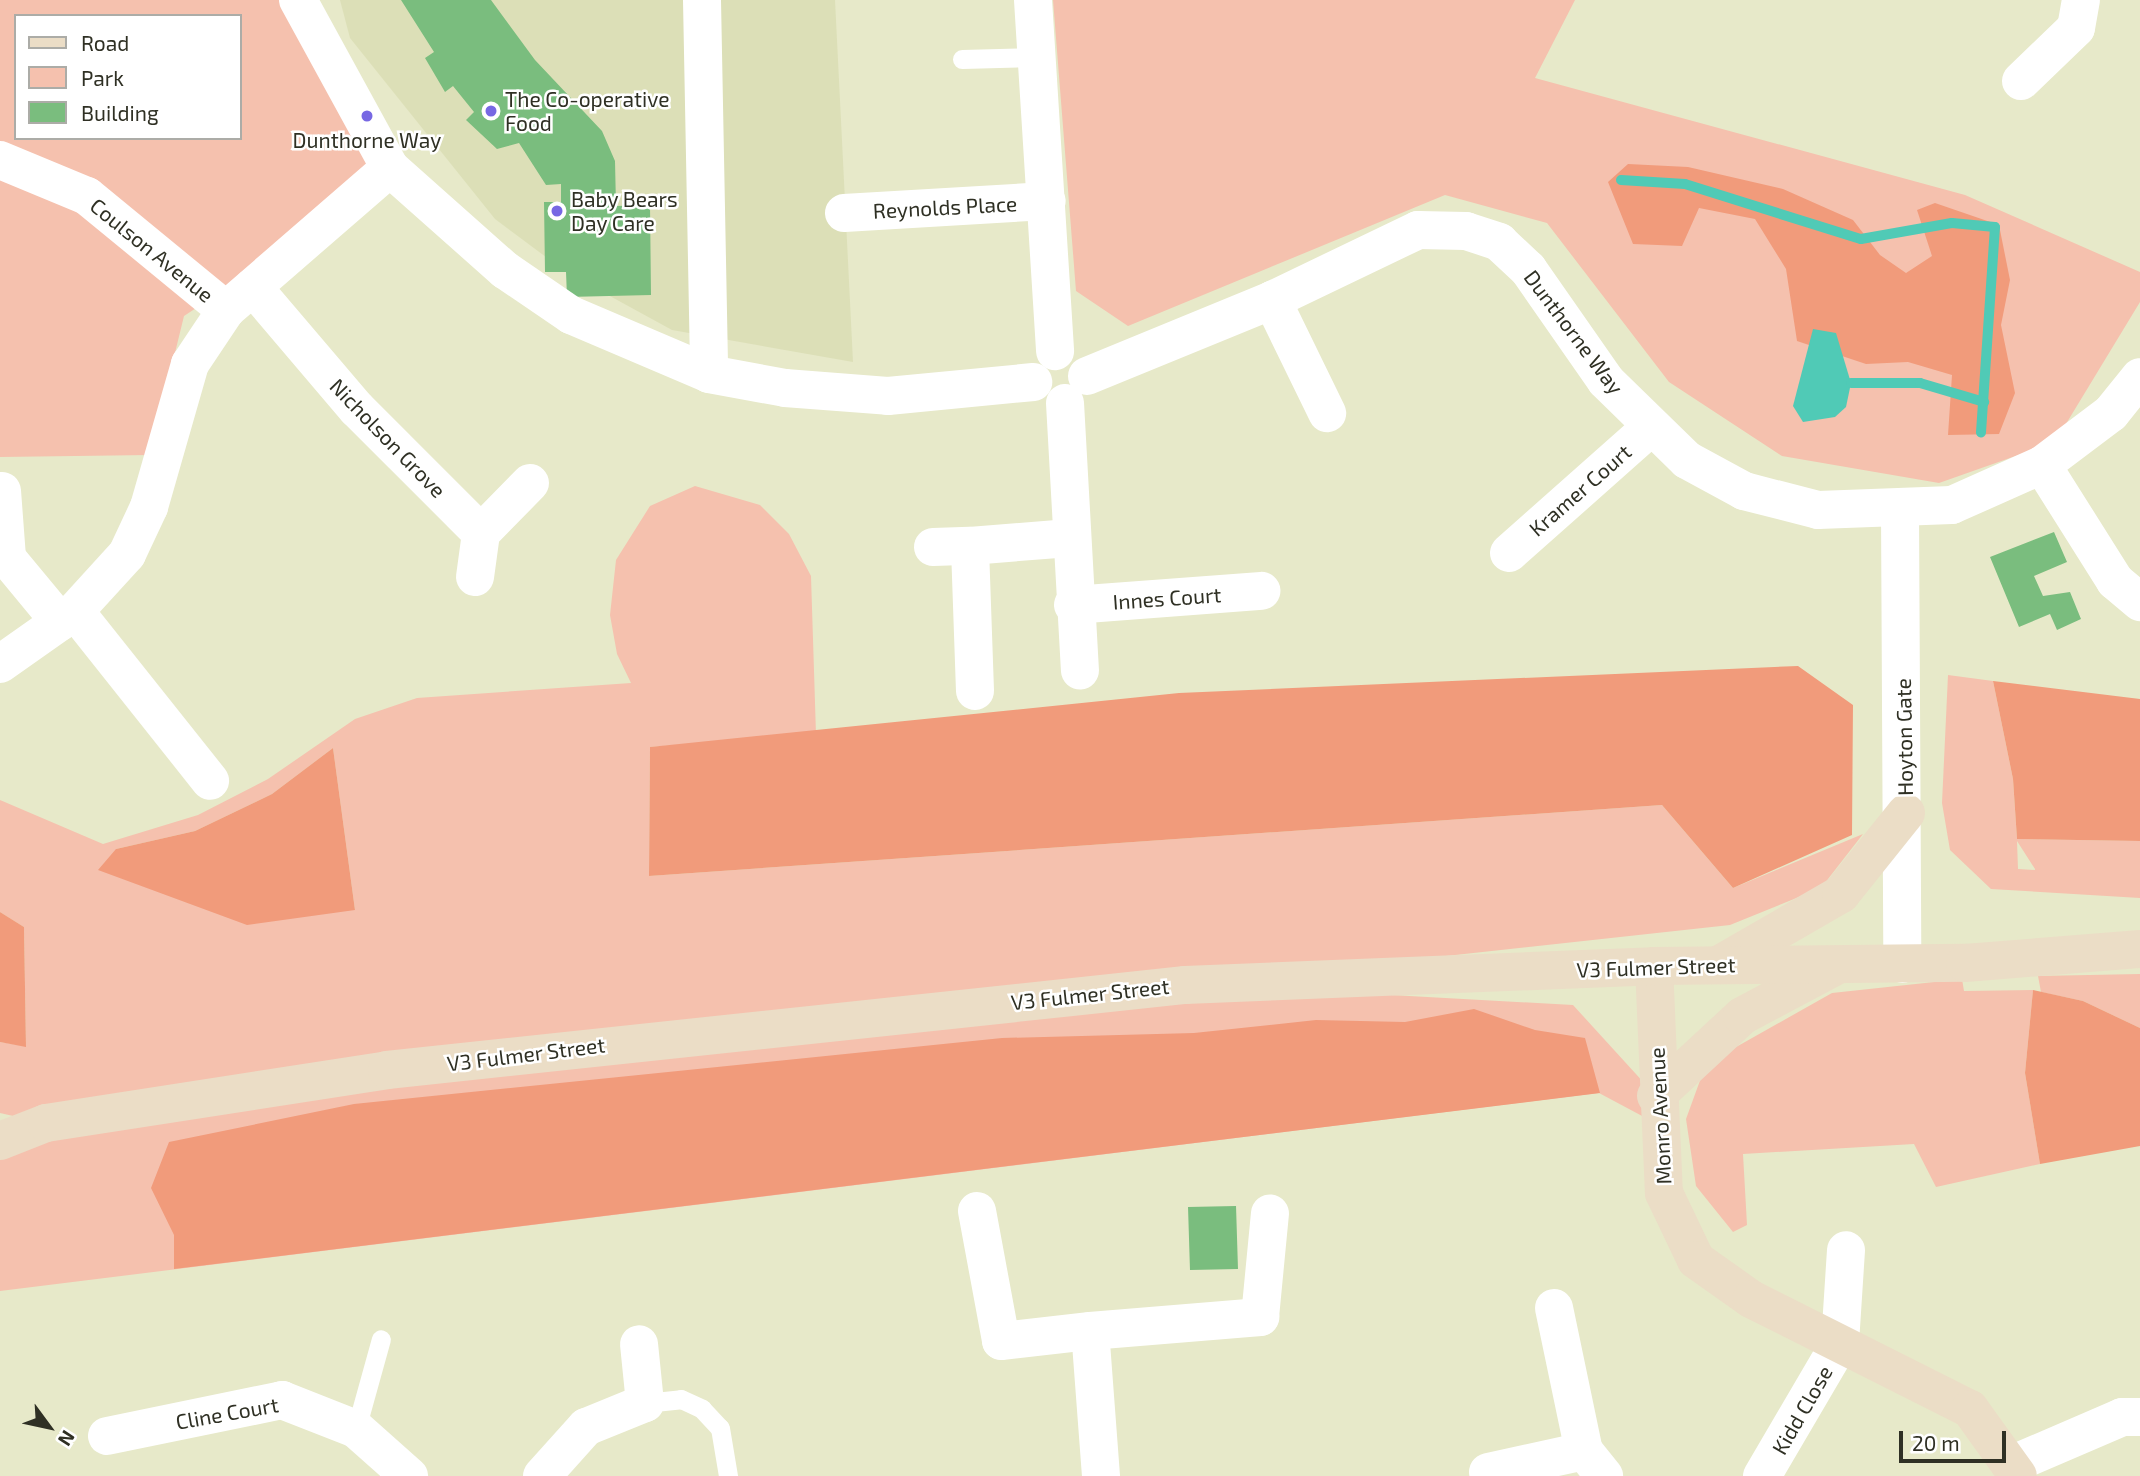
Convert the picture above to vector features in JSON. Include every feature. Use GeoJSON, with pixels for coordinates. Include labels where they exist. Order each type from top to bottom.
{"type":"FeatureCollection","features":[{"type":"Feature","properties":{"kind":"street"},"geometry":{"type":"LineString","coordinates":[[299,0],[390,168],[505,270],[570,315],[709,374],[888,396],[1034,382]]}},
{"type":"Feature","properties":{"kind":"street"},"geometry":{"type":"LineString","coordinates":[[702,0],[702,204],[709,374]]}},
{"type":"Feature","properties":{"kind":"street","name":"Reynolds Place"},"geometry":{"type":"LineString","coordinates":[[1033,0],[1055,351]]}},
{"type":"Feature","properties":{"kind":"street"},"geometry":{"type":"LineString","coordinates":[[2021,81],[2076,28],[2081,0]]}},
{"type":"Feature","properties":{"kind":"street","name":"Coulson Avenue"},"geometry":{"type":"LineString","coordinates":[[0,160],[87,196],[239,298]]}},
{"type":"Feature","properties":{"kind":"street"},"geometry":{"type":"LineString","coordinates":[[0,664],[67,616],[127,554],[149,507],[190,364],[239,298],[390,168]]}},
{"type":"Feature","properties":{"kind":"street","name":"Reynolds Place"},"geometry":{"type":"LineString","coordinates":[[844,213],[1047,201]]}},
{"type":"Feature","properties":{"kind":"street","name":"Dunthorne Way"},"geometry":{"type":"LineString","coordinates":[[1076,389],[1418,230],[1466,231],[1499,242],[1528,269],[1606,381],[1687,460],[1744,491],[1818,510],[1900,511],[1952,505],[2042,465],[2111,413],[2140,377]]}},
{"type":"Feature","properties":{"kind":"street","name":"Nicholson Grove"},"geometry":{"type":"LineString","coordinates":[[239,298],[357,409],[481,533]]}},
{"type":"Feature","properties":{"kind":"street"},"geometry":{"type":"LineString","coordinates":[[1272,300],[1327,413]]}},
{"type":"Feature","properties":{"kind":"street"},"geometry":{"type":"LineString","coordinates":[[1076,389],[1044,398],[1034,382],[1038,361],[1055,351],[1073,353],[1076,389],[1070,538],[1080,671]]}},
{"type":"Feature","properties":{"kind":"street","name":"Kramer Court"},"geometry":{"type":"LineString","coordinates":[[1509,553],[1651,427]]}},
{"type":"Feature","properties":{"kind":"street"},"geometry":{"type":"LineString","coordinates":[[2042,465],[2115,581],[2140,603]]}},
{"type":"Feature","properties":{"kind":"street"},"geometry":{"type":"LineString","coordinates":[[475,577],[481,533],[530,483]]}},
{"type":"Feature","properties":{"kind":"street"},"geometry":{"type":"LineString","coordinates":[[2,491],[7,558],[67,616],[210,781]]}},
{"type":"Feature","properties":{"kind":"street","name":"Hoyton Gate"},"geometry":{"type":"LineString","coordinates":[[1900,511],[1906,813],[1902,964]]}},
{"type":"Feature","properties":{"kind":"street"},"geometry":{"type":"LineString","coordinates":[[975,691],[951,547],[1070,538]]}},
{"type":"Feature","properties":{"kind":"street","name":"Innes Court"},"geometry":{"type":"LineString","coordinates":[[1073,605],[1261,591]]}},
{"type":"Feature","properties":{"kind":"street"},"geometry":{"type":"LineString","coordinates":[[1718,965],[1841,894],[1906,813]]}},
{"type":"Feature","properties":{"kind":"street","name":"V3 Fulmer Street"},"geometry":{"type":"LineString","coordinates":[[0,1141],[46,1124],[153,1104],[754,1027],[1185,985],[1654,966],[1965,963],[2140,949]]}},
{"type":"Feature","properties":{"kind":"street"},"geometry":{"type":"LineString","coordinates":[[1656,1096],[1742,1016],[1841,963]]}},
{"type":"Feature","properties":{"kind":"street","name":"Monro Avenue"},"geometry":{"type":"LineString","coordinates":[[1654,966],[1656,1096],[1664,1193],[1696,1260],[1751,1299],[1970,1409],[2016,1470]]}},
{"type":"Feature","properties":{"kind":"street","name":"V3 Fulmer Street"},"geometry":{"type":"LineString","coordinates":[[0,1113],[46,1124]]}},
{"type":"Feature","properties":{"kind":"street"},"geometry":{"type":"LineString","coordinates":[[977,1211],[1001,1341],[1260,1317],[1270,1213]]}},
{"type":"Feature","properties":{"kind":"street"},"geometry":{"type":"LineString","coordinates":[[1840,1343],[1846,1251]]}},
{"type":"Feature","properties":{"kind":"street"},"geometry":{"type":"LineString","coordinates":[[1488,1472],[1594,1463],[1554,1308]]}},
{"type":"Feature","properties":{"kind":"street"},"geometry":{"type":"LineString","coordinates":[[1090,1331],[1101,1476]]}},
{"type":"Feature","properties":{"kind":"street","name":"Kidd Close"},"geometry":{"type":"LineString","coordinates":[[1762,1476],[1840,1343]]}},
{"type":"Feature","properties":{"kind":"street"},"geometry":{"type":"LineString","coordinates":[[542,1476],[586,1427],[645,1402],[639,1344]]}},
{"type":"Feature","properties":{"kind":"street","name":"Cline Court"},"geometry":{"type":"LineString","coordinates":[[107,1436],[282,1400],[356,1429],[409,1476]]}},
{"type":"Feature","properties":{"kind":"street"},"geometry":{"type":"LineString","coordinates":[[2016,1470],[2122,1417],[2140,1417]]}},
{"type":"Feature","properties":{"kind":"lane"},"geometry":{"type":"LineString","coordinates":[[962,59],[1037,57]]}},
{"type":"Feature","properties":{"kind":"lane"},"geometry":{"type":"LineString","coordinates":[[356,1429],[381,1339]]}},
{"type":"Feature","properties":{"kind":"lane"},"geometry":{"type":"LineString","coordinates":[[645,1402],[681,1399],[702,1409],[720,1428],[728,1476]]}},
{"type":"Feature","properties":{"kind":"shaded area"},"geometry":{"type":"Polygon","coordinates":[[[340,0],[835,0],[853,362],[672,330],[566,272],[495,219],[350,38],[340,0]]]}},
{"type":"Feature","properties":{"kind":"shaded area"},"geometry":{"type":"Polygon","coordinates":[[[1628,164],[1688,167],[1783,189],[1853,220],[1880,255],[1906,273],[1932,256],[1917,210],[1935,203],[1999,225],[2010,280],[2001,325],[2015,393],[1999,434],[1948,435],[1952,375],[1908,362],[1866,364],[1797,341],[1786,269],[1755,219],[1699,208],[1682,246],[1633,244],[1608,182],[1628,164]]]}},
{"type":"Feature","properties":{"kind":"shaded area"},"geometry":{"type":"Polygon","coordinates":[[[1798,666],[1853,705],[1852,835],[1733,888],[1662,805],[649,876],[650,747],[1179,693],[1798,666]]]}},
{"type":"Feature","properties":{"kind":"shaded area"},"geometry":{"type":"Polygon","coordinates":[[[1993,681],[2140,699],[2140,841],[2017,839],[2013,779],[1993,681]]]}},
{"type":"Feature","properties":{"kind":"shaded area"},"geometry":{"type":"Polygon","coordinates":[[[333,748],[355,910],[247,925],[98,870],[116,849],[195,831],[272,794],[333,748]]]}},
{"type":"Feature","properties":{"kind":"shaded area"},"geometry":{"type":"Polygon","coordinates":[[[0,912],[24,927],[26,1047],[0,1042],[0,912]]]}},
{"type":"Feature","properties":{"kind":"shaded area"},"geometry":{"type":"Polygon","coordinates":[[[2033,990],[2083,1001],[2140,1028],[2140,1146],[2040,1164],[2025,1073],[2033,990]]]}},
{"type":"Feature","properties":{"kind":"shaded area"},"geometry":{"type":"Polygon","coordinates":[[[1474,1009],[1535,1030],[1585,1038],[1600,1093],[174,1269],[174,1235],[151,1188],[169,1142],[354,1104],[1002,1038],[1194,1033],[1316,1020],[1405,1022],[1474,1009]]]}},
{"type":"Feature","properties":{"kind":"green space"},"geometry":{"type":"Polygon","coordinates":[[[0,0],[298,0],[390,168],[343,211],[184,316],[150,455],[0,457],[0,0]]]}},
{"type":"Feature","properties":{"kind":"green space"},"geometry":{"type":"Polygon","coordinates":[[[1053,0],[1575,0],[1535,78],[1965,195],[2140,272],[2140,302],[2055,442],[1939,483],[1782,456],[1669,382],[1547,223],[1445,195],[1128,326],[1076,291],[1053,0]]]}},
{"type":"Feature","properties":{"kind":"green space"},"geometry":{"type":"Polygon","coordinates":[[[695,486],[760,505],[789,534],[811,576],[816,734],[650,747],[649,876],[1662,805],[1733,888],[1863,834],[1821,888],[1730,925],[1191,984],[1573,1005],[1656,1096],[1659,1125],[1599,1093],[0,1291],[0,1141],[44,1123],[0,1113],[0,1042],[26,1046],[24,927],[0,912],[0,800],[103,844],[198,815],[268,779],[355,719],[417,698],[631,683],[617,654],[610,615],[616,560],[650,506],[695,486]],[[333,748],[272,794],[195,831],[116,849],[355,910],[333,748]]]}},
{"type":"Feature","properties":{"kind":"green space"},"geometry":{"type":"Polygon","coordinates":[[[1948,675],[1993,681],[2013,779],[2017,839],[2140,841],[2140,898],[1991,889],[1950,850],[1942,803],[1948,675]],[[2017,841],[2018,869],[2035,869],[2017,841]]]}},
{"type":"Feature","properties":{"kind":"green space"},"geometry":{"type":"Polygon","coordinates":[[[2140,974],[2140,1028],[2083,1001],[2041,992],[2038,976],[2140,974]]]}},
{"type":"Feature","properties":{"kind":"green space"},"geometry":{"type":"Polygon","coordinates":[[[1962,979],[1964,991],[2033,990],[2025,1073],[2040,1164],[1936,1187],[1914,1144],[1743,1154],[1747,1225],[1733,1232],[1696,1186],[1686,1119],[1706,1064],[1832,993],[1962,979]]]}},
{"type":"Feature","properties":{"kind":"water"},"geometry":{"type":"Polygon","coordinates":[[[1813,329],[1836,333],[1851,383],[1846,407],[1835,417],[1803,422],[1793,406],[1813,329]]]}},
{"type":"Feature","properties":{"kind":"building"},"geometry":{"type":"Polygon","coordinates":[[[401,0],[491,0],[535,60],[602,131],[615,161],[616,206],[650,205],[651,295],[567,297],[566,272],[545,272],[544,202],[561,202],[561,184],[546,185],[519,143],[497,149],[466,120],[474,112],[453,86],[445,92],[425,58],[434,52],[401,0]]]}},
{"type":"Feature","properties":{"kind":"building"},"geometry":{"type":"Polygon","coordinates":[[[2054,532],[2067,562],[2034,576],[2043,596],[2070,592],[2081,619],[2057,630],[2050,614],[2019,627],[1990,557],[2054,532]]]}},
{"type":"Feature","properties":{"kind":"building"},"geometry":{"type":"Polygon","coordinates":[[[1236,1206],[1238,1269],[1190,1270],[1188,1207],[1236,1206]]]}},
{"type":"Feature","properties":{"kind":"waterway"},"geometry":{"type":"LineString","coordinates":[[1621,180],[1685,184],[1861,239],[1952,223],[1995,227],[1981,433]]}},
{"type":"Feature","properties":{"kind":"waterway"},"geometry":{"type":"LineString","coordinates":[[1851,383],[1920,383],[1984,402]]}},
{"type":"Feature","properties":{"kind":"place","name":"The Co-operative Food"},"geometry":{"type":"Point","coordinates":[491,111]}},
{"type":"Feature","properties":{"kind":"place","name":"Dunthorne Way"},"geometry":{"type":"Point","coordinates":[367,116]}},
{"type":"Feature","properties":{"kind":"place","name":"Baby Bears Day Care"},"geometry":{"type":"Point","coordinates":[557,211]}}]}
